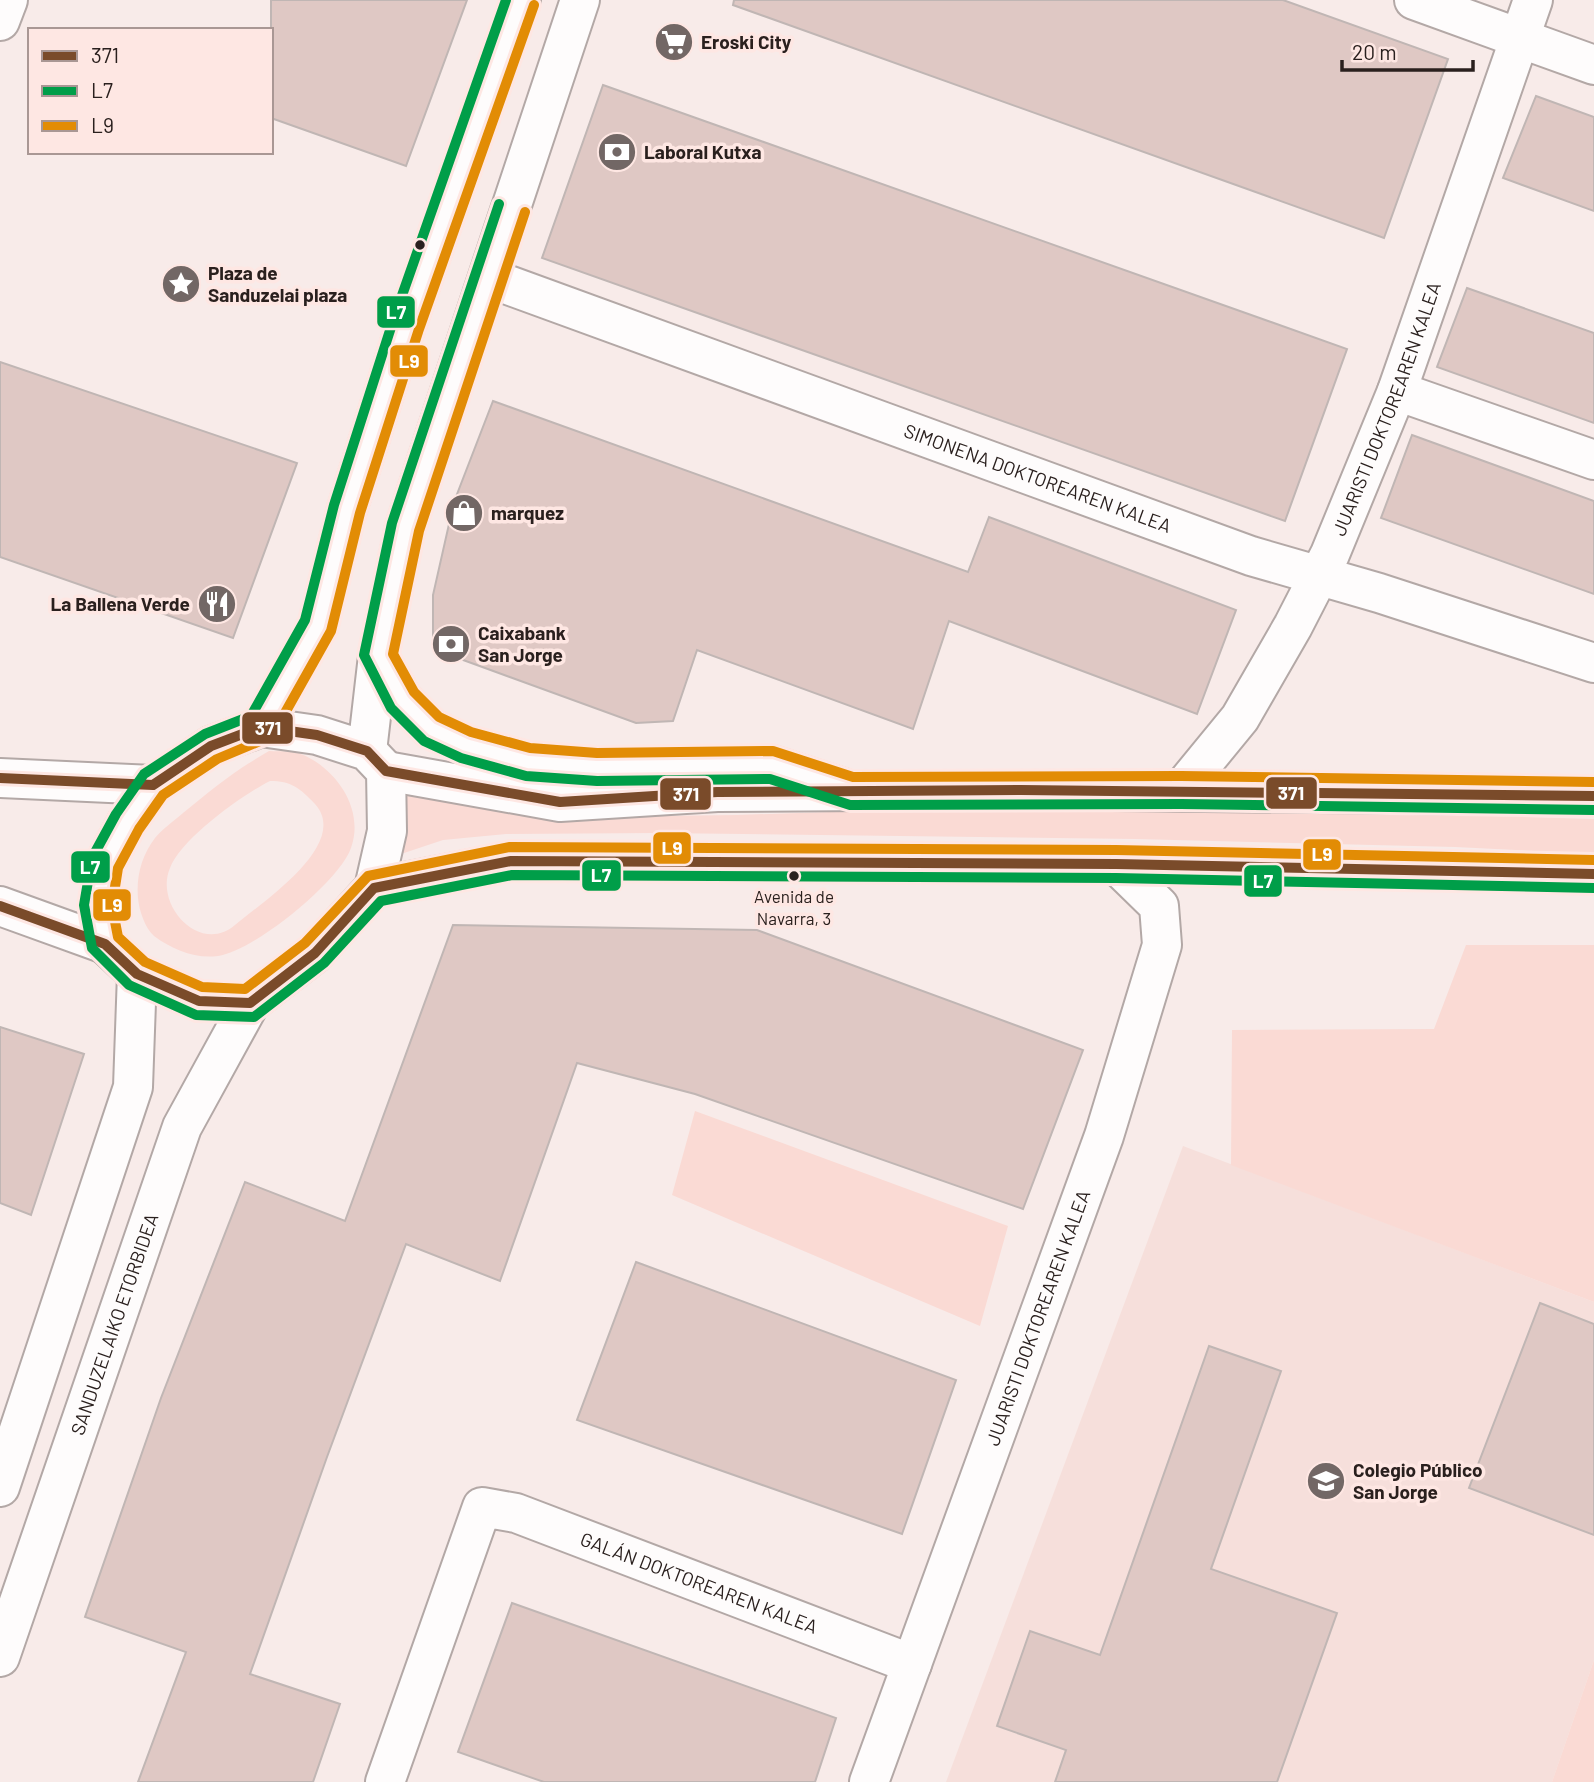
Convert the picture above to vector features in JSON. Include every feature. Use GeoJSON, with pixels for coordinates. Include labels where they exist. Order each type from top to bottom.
{"type":"FeatureCollection","features":[{"type":"Feature","properties":{"kind":"main road"},"geometry":{"type":"LineString","coordinates":[[0,21],[8,0]]}},
{"type":"Feature","properties":{"kind":"main road"},"geometry":{"type":"LineString","coordinates":[[261,727],[318,625],[347,509],[398,352],[521,0]]}},
{"type":"Feature","properties":{"kind":"main road"},"geometry":{"type":"LineString","coordinates":[[0,906],[105,944],[137,974],[200,1001],[250,1003],[315,953],[374,888],[387,831],[376,761],[378,656],[405,527],[580,0]]}},
{"type":"Feature","properties":{"kind":"main road"},"geometry":{"type":"LineString","coordinates":[[1414,0],[1594,65]]}},
{"type":"Feature","properties":{"kind":"main road","name":"JUARISTI DOKTOREAREN KALEA"},"geometry":{"type":"LineString","coordinates":[[1181,790],[1240,718],[1320,575],[1397,391],[1533,0]]}},
{"type":"Feature","properties":{"kind":"main road","name":"SIMONENA DOKTOREAREN KALEA"},"geometry":{"type":"LineString","coordinates":[[489,278],[1251,556],[1320,575],[1594,663]]}},
{"type":"Feature","properties":{"kind":"main road"},"geometry":{"type":"LineString","coordinates":[[1397,391],[1594,460]]}},
{"type":"Feature","properties":{"kind":"main road"},"geometry":{"type":"LineString","coordinates":[[378,656],[403,700],[431,729],[466,745],[528,762],[597,767],[772,765],[851,791]]}},
{"type":"Feature","properties":{"kind":"main road"},"geometry":{"type":"LineString","coordinates":[[105,944],[98,906],[105,863],[127,822],[153,785],[211,746],[261,727],[317,735],[376,761],[560,802],[717,792],[851,791],[1181,790],[1594,796]]}},
{"type":"Feature","properties":{"kind":"main road"},"geometry":{"type":"LineString","coordinates":[[0,778],[153,785]]}},
{"type":"Feature","properties":{"kind":"main road"},"geometry":{"type":"LineString","coordinates":[[374,888],[511,861],[1116,864],[1594,874]]}},
{"type":"Feature","properties":{"kind":"main road","name":"JUARISTI DOKTOREAREN KALEA"},"geometry":{"type":"LineString","coordinates":[[869,1782],[1104,1136],[1162,945],[1159,906],[1116,864]]}},
{"type":"Feature","properties":{"kind":"main road"},"geometry":{"type":"LineString","coordinates":[[0,1487],[133,1087],[137,974]]}},
{"type":"Feature","properties":{"kind":"main road","name":"SANDUZELAIKO ETORBIDEA"},"geometry":{"type":"LineString","coordinates":[[0,1657],[182,1127],[250,1003]]}},
{"type":"Feature","properties":{"kind":"main road","name":"GALÁN DOKTOREAREN KALEA"},"geometry":{"type":"LineString","coordinates":[[386,1782],[482,1507],[516,1513],[912,1664]]}},
{"type":"Feature","properties":{"kind":"shaded area"},"geometry":{"type":"Polygon","coordinates":[[[269,751],[301,754],[314,760],[336,780],[351,805],[354,833],[351,848],[330,879],[313,896],[273,929],[252,942],[218,956],[193,955],[177,949],[154,936],[143,918],[138,890],[143,859],[150,845],[165,828],[235,772],[269,751]],[[270,781],[229,807],[199,831],[176,857],[167,882],[168,897],[183,922],[195,930],[208,934],[222,933],[235,925],[282,887],[313,854],[321,837],[323,820],[315,804],[305,794],[295,786],[270,781]]]}},
{"type":"Feature","properties":{"kind":"shaded area"},"geometry":{"type":"Polygon","coordinates":[[[400,781],[495,811],[582,817],[737,815],[1071,804],[1594,819],[1594,854],[1455,847],[1135,839],[658,833],[506,834],[443,840],[395,856],[400,781]]]}},
{"type":"Feature","properties":{"kind":"shaded area"},"geometry":{"type":"Polygon","coordinates":[[[1466,945],[1594,945],[1594,1302],[1231,1165],[1232,1030],[1434,1029],[1466,945]]]}},
{"type":"Feature","properties":{"kind":"shaded area"},"geometry":{"type":"Polygon","coordinates":[[[695,1111],[1008,1226],[980,1326],[672,1195],[695,1111]]]}},
{"type":"Feature","properties":{"kind":"shaded area","name":"Colegio Público San Jorge"},"geometry":{"type":"Polygon","coordinates":[[[1183,1146],[1594,1302],[1594,1660],[1552,1782],[946,1782],[1183,1146]]]}},
{"type":"Feature","properties":{"kind":"shaded area"},"geometry":{"type":"Polygon","coordinates":[[[1594,1660],[1594,1782],[1552,1782],[1594,1660]]]}},
{"type":"Feature","properties":{"kind":"building"},"geometry":{"type":"Polygon","coordinates":[[[271,0],[467,0],[406,166],[273,119],[271,0]]]}},
{"type":"Feature","properties":{"kind":"building"},"geometry":{"type":"Polygon","coordinates":[[[734,0],[1283,0],[1448,59],[1384,238],[733,5],[734,0]]]}},
{"type":"Feature","properties":{"kind":"building"},"geometry":{"type":"Polygon","coordinates":[[[603,85],[1347,349],[1285,521],[542,258],[603,85]]]}},
{"type":"Feature","properties":{"kind":"building"},"geometry":{"type":"Polygon","coordinates":[[[1536,96],[1594,117],[1594,211],[1503,178],[1536,96]]]}},
{"type":"Feature","properties":{"kind":"building"},"geometry":{"type":"Polygon","coordinates":[[[1467,288],[1594,333],[1594,423],[1437,367],[1467,288]]]}},
{"type":"Feature","properties":{"kind":"building"},"geometry":{"type":"Polygon","coordinates":[[[0,362],[297,463],[233,638],[0,557],[0,362]]]}},
{"type":"Feature","properties":{"kind":"building"},"geometry":{"type":"Polygon","coordinates":[[[493,401],[968,572],[989,517],[1236,610],[1197,714],[949,621],[913,729],[697,650],[673,721],[636,723],[433,649],[433,595],[454,502],[493,401]]]}},
{"type":"Feature","properties":{"kind":"building"},"geometry":{"type":"Polygon","coordinates":[[[1412,435],[1594,501],[1594,594],[1381,518],[1412,435]]]}},
{"type":"Feature","properties":{"kind":"building"},"geometry":{"type":"Polygon","coordinates":[[[453,925],[757,930],[1083,1050],[1023,1209],[695,1094],[577,1063],[500,1281],[406,1244],[327,1457],[250,1674],[340,1704],[313,1782],[138,1782],[186,1652],[85,1617],[161,1398],[245,1182],[345,1221],[453,925]]]}},
{"type":"Feature","properties":{"kind":"building"},"geometry":{"type":"Polygon","coordinates":[[[0,1027],[84,1054],[31,1215],[0,1203],[0,1027]]]}},
{"type":"Feature","properties":{"kind":"building"},"geometry":{"type":"Polygon","coordinates":[[[636,1262],[956,1380],[902,1534],[577,1420],[636,1262]]]}},
{"type":"Feature","properties":{"kind":"building"},"geometry":{"type":"Polygon","coordinates":[[[1540,1303],[1594,1324],[1594,1535],[1469,1488],[1540,1303]]]}},
{"type":"Feature","properties":{"kind":"building"},"geometry":{"type":"Polygon","coordinates":[[[1209,1346],[1281,1371],[1211,1569],[1337,1613],[1277,1782],[1055,1782],[1066,1750],[997,1726],[1030,1631],[1100,1655],[1209,1346]]]}},
{"type":"Feature","properties":{"kind":"building"},"geometry":{"type":"Polygon","coordinates":[[[512,1603],[836,1718],[815,1782],[544,1782],[458,1752],[512,1603]]]}},
{"type":"Feature","properties":{"kind":"transit line","name":"L7"},"geometry":{"type":"LineString","coordinates":[[506,0],[393,321],[334,505],[305,620],[251,716],[205,734],[144,774],[116,814],[92,858],[84,905],[92,948],[129,985],[196,1015],[254,1017],[324,963],[381,901],[512,875],[1116,878],[1594,888]]}},
{"type":"Feature","properties":{"kind":"transit line","name":"L9"},"geometry":{"type":"LineString","coordinates":[[534,5],[419,329],[360,513],[331,631],[272,736],[217,759],[163,795],[139,829],[118,868],[112,906],[118,937],[145,962],[202,987],[245,989],[305,943],[368,876],[510,847],[1116,850],[1594,860]]}},
{"type":"Feature","properties":{"kind":"transit line","name":"L7"},"geometry":{"type":"LineString","coordinates":[[499,204],[392,523],[364,655],[391,708],[424,741],[461,758],[526,776],[597,781],[770,779],[850,805],[1181,804],[1594,810]]}},
{"type":"Feature","properties":{"kind":"transit line","name":"L9"},"geometry":{"type":"LineString","coordinates":[[525,212],[419,531],[393,654],[414,692],[439,717],[471,732],[530,748],[597,753],[773,751],[853,777],[1181,776],[1594,782]]}},
{"type":"Feature","properties":{"kind":"transit line","name":"371"},"geometry":{"type":"LineString","coordinates":[[153,785],[211,746],[261,727],[317,735],[367,751],[386,771]]}},
{"type":"Feature","properties":{"kind":"transit line","name":"371"},"geometry":{"type":"LineString","coordinates":[[386,771],[560,802],[717,792],[1021,790],[1594,796]]}},
{"type":"Feature","properties":{"kind":"transit line","name":"371"},"geometry":{"type":"LineString","coordinates":[[0,778],[153,785]]}},
{"type":"Feature","properties":{"kind":"transit line","name":"371"},"geometry":{"type":"LineString","coordinates":[[0,906],[105,944],[137,974],[199,1001],[250,1003],[315,953],[374,888],[511,861],[1116,864],[1594,874]]}},
{"type":"Feature","properties":{"kind":"place","name":"Eroski City"},"geometry":{"type":"Point","coordinates":[674,42]}},
{"type":"Feature","properties":{"kind":"place","name":"Laboral Kutxa"},"geometry":{"type":"Point","coordinates":[617,152]}},
{"type":"Feature","properties":{"kind":"place","name":"Plaza de Sanduzelai plaza"},"geometry":{"type":"Point","coordinates":[181,284]}},
{"type":"Feature","properties":{"kind":"place","name":"marquez"},"geometry":{"type":"Point","coordinates":[464,513]}},
{"type":"Feature","properties":{"kind":"place","name":"La Ballena Verde"},"geometry":{"type":"Point","coordinates":[217,604]}},
{"type":"Feature","properties":{"kind":"place","name":"Caixabank San Jorge"},"geometry":{"type":"Point","coordinates":[451,644]}},
{"type":"Feature","properties":{"kind":"place","name":"Avenida de Navarra, 3"},"geometry":{"type":"Point","coordinates":[794,876]}},
{"type":"Feature","properties":{"kind":"place","name":"Colegio Público San Jorge"},"geometry":{"type":"Point","coordinates":[1326,1481]}}]}
